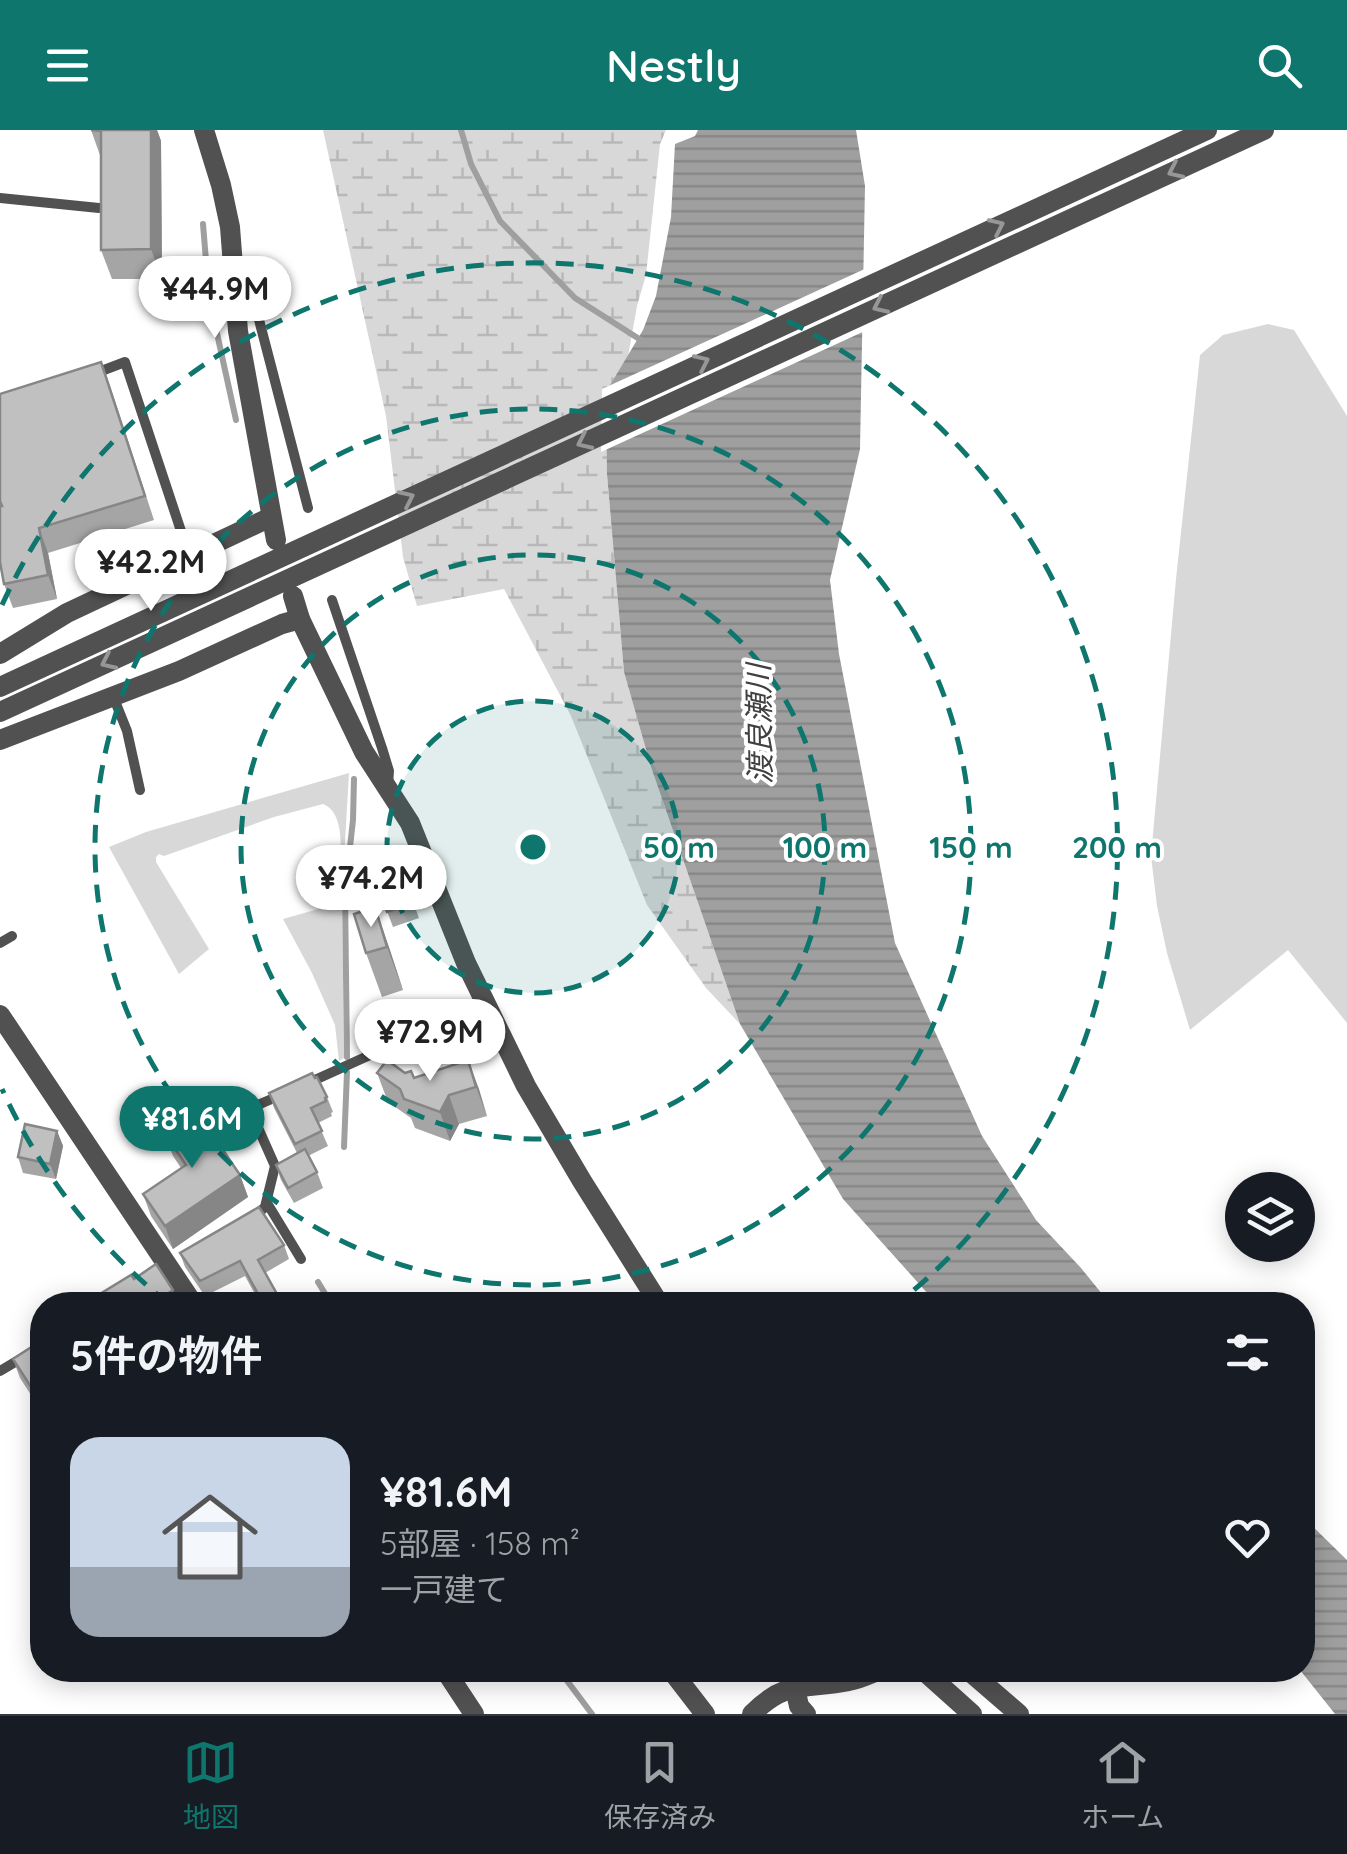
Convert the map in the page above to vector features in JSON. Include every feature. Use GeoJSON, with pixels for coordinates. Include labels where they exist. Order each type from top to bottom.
{"type":"FeatureCollection","features":[{"type":"Feature","properties":{"kind":"street"},"geometry":{"type":"LineString","coordinates":[[204,130],[227,211],[238,330],[276,540]]}},
{"type":"Feature","properties":{"kind":"street"},"geometry":{"type":"LineString","coordinates":[[0,686],[1207,130]]}},
{"type":"Feature","properties":{"kind":"street"},"geometry":{"type":"LineString","coordinates":[[0,712],[1264,130]]}},
{"type":"Feature","properties":{"kind":"street"},"geometry":{"type":"LineString","coordinates":[[0,654],[67,613],[271,517]]}},
{"type":"Feature","properties":{"kind":"street"},"geometry":{"type":"LineString","coordinates":[[293,596],[300,619],[364,752],[410,823],[466,963],[526,1086],[652,1292]]}},
{"type":"Feature","properties":{"kind":"street"},"geometry":{"type":"LineString","coordinates":[[0,740],[300,619]]}},
{"type":"Feature","properties":{"kind":"street"},"geometry":{"type":"LineString","coordinates":[[0,1015],[186,1292]]}},
{"type":"Feature","properties":{"kind":"street"},"geometry":{"type":"LineString","coordinates":[[454,1682],[474,1714]]}},
{"type":"Feature","properties":{"kind":"street"},"geometry":{"type":"LineString","coordinates":[[680,1682],[705,1714]]}},
{"type":"Feature","properties":{"kind":"street"},"geometry":{"type":"LineString","coordinates":[[752,1714],[778,1692],[846,1682]]}},
{"type":"Feature","properties":{"kind":"street"},"geometry":{"type":"LineString","coordinates":[[936,1682],[972,1714]]}},
{"type":"Feature","properties":{"kind":"street"},"geometry":{"type":"LineString","coordinates":[[982,1682],[1019,1714]]}},
{"type":"Feature","properties":{"kind":"street"},"geometry":{"type":"LineString","coordinates":[[795,1688],[806,1714]]}},
{"type":"Feature","properties":{"kind":"lane"},"geometry":{"type":"LineString","coordinates":[[0,198],[99,208]]}},
{"type":"Feature","properties":{"kind":"lane"},"geometry":{"type":"LineString","coordinates":[[232,253],[251,290],[308,508]]}},
{"type":"Feature","properties":{"kind":"lane"},"geometry":{"type":"LineString","coordinates":[[86,376],[125,362],[181,531]]}},
{"type":"Feature","properties":{"kind":"lane"},"geometry":{"type":"LineString","coordinates":[[332,600],[389,770],[387,788]]}},
{"type":"Feature","properties":{"kind":"lane"},"geometry":{"type":"LineString","coordinates":[[112,695],[128,731],[140,790]]}},
{"type":"Feature","properties":{"kind":"lane"},"geometry":{"type":"LineString","coordinates":[[0,944],[12,936]]}},
{"type":"Feature","properties":{"kind":"lane"},"geometry":{"type":"LineString","coordinates":[[303,1085],[370,1055]]}},
{"type":"Feature","properties":{"kind":"lane"},"geometry":{"type":"LineString","coordinates":[[242,1223],[257,1215],[266,1203],[276,1166],[253,1108],[286,1092]]}},
{"type":"Feature","properties":{"kind":"lane"},"geometry":{"type":"LineString","coordinates":[[266,1203],[301,1259]]}},
{"type":"Feature","properties":{"kind":"lane"},"geometry":{"type":"LineString","coordinates":[[0,1371],[30,1353]]}},
{"type":"Feature","properties":{"kind":"green space"},"geometry":{"type":"Polygon","coordinates":[[[323,130],[666,130],[660,144],[646,275],[607,474],[624,672],[651,767],[740,1024],[706,988],[647,905],[571,716],[504,589],[417,606],[403,557],[386,416],[323,130]]]}},
{"type":"Feature","properties":{"kind":"green space"},"geometry":{"type":"Polygon","coordinates":[[[1268,324],[1294,330],[1347,416],[1347,1023],[1288,950],[1190,1030],[1167,953],[1151,856],[1200,355],[1223,335],[1268,324]]]}},
{"type":"Feature","properties":{"kind":"green space"},"geometry":{"type":"Polygon","coordinates":[[[349,773],[342,893],[344,1058],[339,1061],[335,1025],[283,919],[336,904],[340,834],[332,810],[323,804],[274,817],[156,857],[209,949],[179,974],[109,847],[146,832],[349,773]]]}},
{"type":"Feature","properties":{"kind":"water","name":"渡良瀬川"},"geometry":{"type":"Polygon","coordinates":[[[698,130],[856,130],[865,186],[860,449],[830,580],[839,654],[895,943],[982,1136],[1036,1220],[1100,1292],[926,1292],[843,1199],[740,1024],[651,767],[624,672],[607,474],[606,392],[643,330],[656,296],[671,217],[675,144],[695,136],[698,130]]]}},
{"type":"Feature","properties":{"kind":"water"},"geometry":{"type":"Polygon","coordinates":[[[1315,1529],[1347,1560],[1347,1714],[1335,1714],[1310,1682],[1315,1682],[1315,1529]]]}},
{"type":"Feature","properties":{"kind":"pier"},"geometry":{"type":"Polygon","coordinates":[[[869,267],[867,330],[601,452],[602,389],[869,267]]]}},
{"type":"Feature","properties":{"kind":"building"},"geometry":{"type":"Polygon","coordinates":[[[91,130],[151,130],[151,249],[101,250],[101,131],[91,130]]]}},
{"type":"Feature","properties":{"kind":"building"},"geometry":{"type":"Polygon","coordinates":[[[101,362],[145,496],[39,528],[48,575],[4,584],[0,562],[0,394],[101,362]]]}},
{"type":"Feature","properties":{"kind":"building"},"geometry":{"type":"Polygon","coordinates":[[[397,859],[413,903],[387,912],[375,879],[380,878],[376,867],[397,859]]]}},
{"type":"Feature","properties":{"kind":"building"},"geometry":{"type":"Polygon","coordinates":[[[375,907],[387,947],[366,953],[354,914],[375,907]]]}},
{"type":"Feature","properties":{"kind":"building"},"geometry":{"type":"Polygon","coordinates":[[[387,1060],[405,1073],[411,1071],[414,1078],[468,1060],[476,1087],[449,1095],[440,1112],[404,1099],[400,1089],[377,1073],[387,1060]]]}},
{"type":"Feature","properties":{"kind":"building"},"geometry":{"type":"Polygon","coordinates":[[[312,1073],[327,1097],[311,1108],[322,1131],[295,1144],[269,1093],[312,1073]]]}},
{"type":"Feature","properties":{"kind":"building"},"geometry":{"type":"Polygon","coordinates":[[[197,1112],[240,1175],[165,1226],[143,1194],[186,1165],[165,1134],[197,1112]]]}},
{"type":"Feature","properties":{"kind":"building"},"geometry":{"type":"Polygon","coordinates":[[[25,1124],[57,1131],[50,1164],[18,1157],[25,1124]]]}},
{"type":"Feature","properties":{"kind":"building"},"geometry":{"type":"Polygon","coordinates":[[[305,1149],[317,1172],[288,1188],[276,1165],[305,1149]]]}},
{"type":"Feature","properties":{"kind":"building"},"geometry":{"type":"Polygon","coordinates":[[[259,1207],[284,1245],[258,1260],[276,1292],[257,1292],[240,1261],[200,1281],[180,1253],[259,1207]]]}},
{"type":"Feature","properties":{"kind":"building"},"geometry":{"type":"Polygon","coordinates":[[[156,1264],[173,1290],[103,1292],[131,1275],[134,1279],[156,1264]]]}},
{"type":"Feature","properties":{"kind":"building"},"geometry":{"type":"Polygon","coordinates":[[[30,1348],[30,1385],[13,1359],[30,1348]]]}},
{"type":"Feature","properties":{"kind":"waterway"},"geometry":{"type":"LineString","coordinates":[[461,130],[471,164],[500,221],[575,298],[644,342]]}},
{"type":"Feature","properties":{"kind":"waterway"},"geometry":{"type":"LineString","coordinates":[[203,224],[209,297],[236,420]]}},
{"type":"Feature","properties":{"kind":"waterway"},"geometry":{"type":"LineString","coordinates":[[347,1057],[345,892],[354,779]]}},
{"type":"Feature","properties":{"kind":"waterway"},"geometry":{"type":"LineString","coordinates":[[344,1147],[347,1072]]}},
{"type":"Feature","properties":{"kind":"waterway"},"geometry":{"type":"LineString","coordinates":[[318,1282],[324,1292]]}},
{"type":"Feature","properties":{"kind":"waterway"},"geometry":{"type":"LineString","coordinates":[[568,1682],[592,1714]]}}]}
